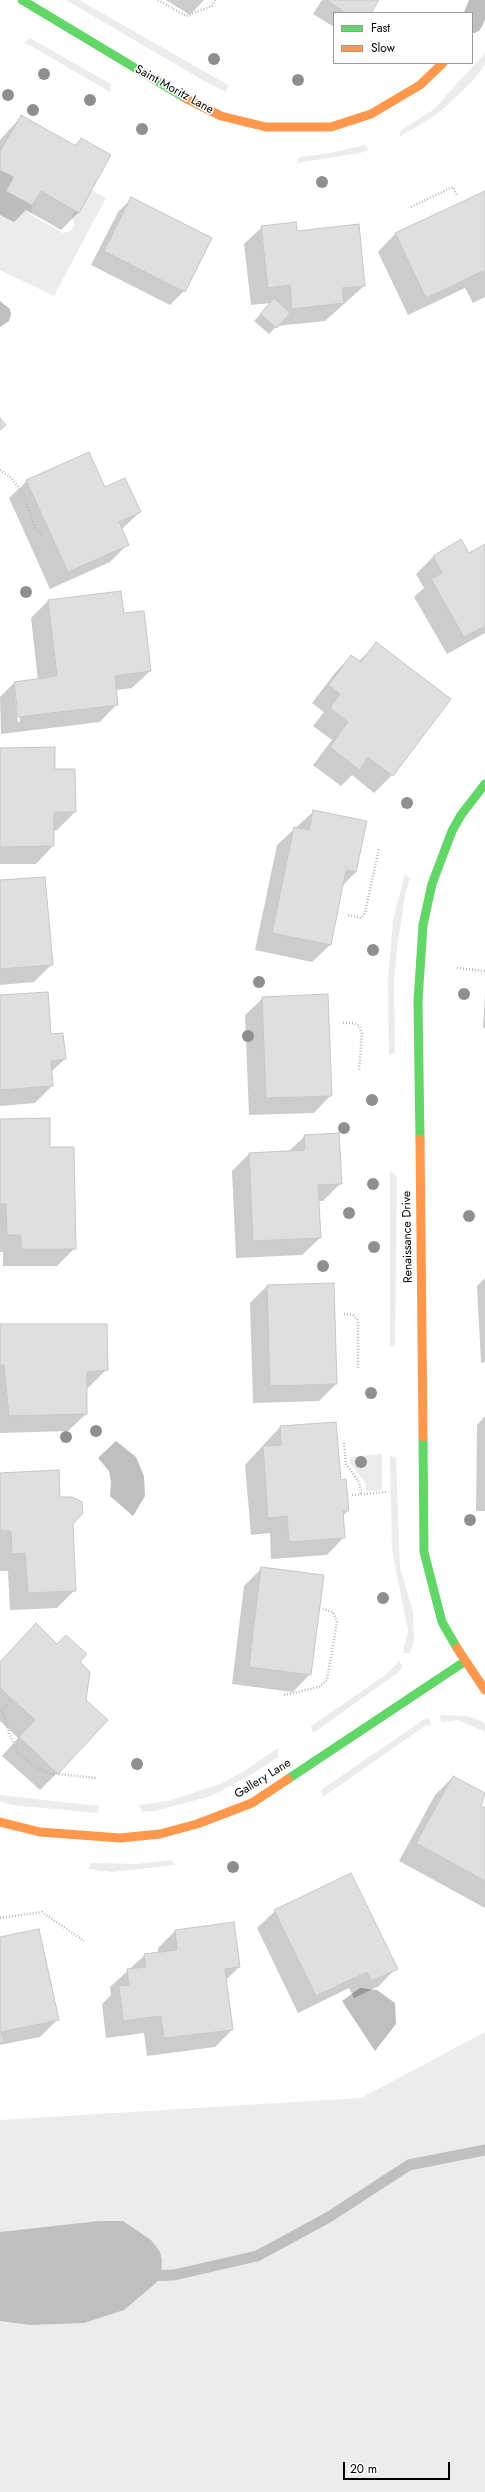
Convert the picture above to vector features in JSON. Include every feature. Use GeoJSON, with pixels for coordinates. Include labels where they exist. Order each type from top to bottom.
{"type":"FeatureCollection","features":[{"type":"Feature","properties":{"kind":"street","name":"Saint Moritz Lane"},"geometry":{"type":"LineString","coordinates":[[22,0],[189,101],[221,116],[266,128],[331,128],[365,116],[401,98],[420,85],[442,64]]}},
{"type":"Feature","properties":{"kind":"street"},"geometry":{"type":"LineString","coordinates":[[473,20],[482,0]]}},
{"type":"Feature","properties":{"kind":"street","name":"Renaissance Drive"},"geometry":{"type":"LineString","coordinates":[[485,784],[461,816],[452,831],[432,884],[423,925],[418,1001],[424,1552],[433,1594],[442,1622],[464,1662],[485,1690]]}},
{"type":"Feature","properties":{"kind":"street","name":"Gallery Lane"},"geometry":{"type":"LineString","coordinates":[[0,1822],[40,1832],[120,1838],[160,1834],[198,1824],[252,1803],[464,1662]]}},
{"type":"Feature","properties":{"kind":"path"},"geometry":{"type":"LineString","coordinates":[[158,0],[186,16],[212,6],[215,0]]}},
{"type":"Feature","properties":{"kind":"path"},"geometry":{"type":"LineString","coordinates":[[411,207],[453,187],[457,194]]}},
{"type":"Feature","properties":{"kind":"path"},"geometry":{"type":"LineString","coordinates":[[0,470],[10,477],[24,494],[35,529],[43,535]]}},
{"type":"Feature","properties":{"kind":"path"},"geometry":{"type":"LineString","coordinates":[[348,915],[361,918],[365,913],[379,848]]}},
{"type":"Feature","properties":{"kind":"path"},"geometry":{"type":"LineString","coordinates":[[457,968],[485,971]]}},
{"type":"Feature","properties":{"kind":"path"},"geometry":{"type":"LineString","coordinates":[[343,1023],[353,1023],[359,1026],[362,1033],[359,1071]]}},
{"type":"Feature","properties":{"kind":"path"},"geometry":{"type":"LineString","coordinates":[[344,1314],[353,1315],[358,1320],[358,1368]]}},
{"type":"Feature","properties":{"kind":"path"},"geometry":{"type":"LineString","coordinates":[[344,1443],[346,1464],[359,1482],[361,1494]]}},
{"type":"Feature","properties":{"kind":"path"},"geometry":{"type":"LineString","coordinates":[[352,1495],[386,1492]]}},
{"type":"Feature","properties":{"kind":"path"},"geometry":{"type":"LineString","coordinates":[[284,1695],[319,1687],[327,1680],[337,1622],[333,1612],[323,1610]]}},
{"type":"Feature","properties":{"kind":"path"},"geometry":{"type":"LineString","coordinates":[[7,1705],[1,1711],[9,1733],[18,1752],[34,1766],[49,1773],[96,1778]]}},
{"type":"Feature","properties":{"kind":"path"},"geometry":{"type":"LineString","coordinates":[[0,1918],[42,1912],[84,1941]]}},
{"type":"Feature","properties":{"kind":"shaded area"},"geometry":{"type":"Polygon","coordinates":[[[66,0],[79,0],[228,85],[226,92],[204,81],[66,0]]]}},
{"type":"Feature","properties":{"kind":"shaded area"},"geometry":{"type":"Polygon","coordinates":[[[30,38],[111,84],[110,92],[24,42],[30,38]]]}},
{"type":"Feature","properties":{"kind":"shaded area"},"geometry":{"type":"Polygon","coordinates":[[[485,53],[485,65],[471,83],[440,112],[400,137],[400,131],[433,110],[485,53]]]}},
{"type":"Feature","properties":{"kind":"shaded area"},"geometry":{"type":"Polygon","coordinates":[[[365,145],[369,150],[360,153],[296,163],[300,157],[330,153],[365,145]]]}},
{"type":"Feature","properties":{"kind":"shaded area"},"geometry":{"type":"Polygon","coordinates":[[[0,170],[14,177],[7,191],[32,205],[31,215],[63,233],[70,231],[75,225],[72,216],[75,210],[79,213],[91,190],[106,198],[54,296],[0,270],[0,170]]]}},
{"type":"Feature","properties":{"kind":"shaded area"},"geometry":{"type":"Polygon","coordinates":[[[0,301],[10,309],[11,314],[9,321],[0,327],[0,301]]]}},
{"type":"Feature","properties":{"kind":"shaded area"},"geometry":{"type":"Polygon","coordinates":[[[405,874],[410,879],[405,895],[394,981],[395,1052],[389,1056],[388,981],[393,920],[405,874]]]}},
{"type":"Feature","properties":{"kind":"shaded area"},"geometry":{"type":"Polygon","coordinates":[[[390,1171],[397,1177],[395,1344],[390,1348],[390,1171]]]}},
{"type":"Feature","properties":{"kind":"shaded area"},"geometry":{"type":"Polygon","coordinates":[[[116,1441],[136,1457],[144,1476],[145,1496],[133,1516],[110,1496],[111,1482],[109,1471],[98,1458],[116,1441]]]}},
{"type":"Feature","properties":{"kind":"shaded area"},"geometry":{"type":"Polygon","coordinates":[[[382,1454],[382,1490],[366,1491],[366,1484],[350,1463],[350,1457],[382,1454]]]}},
{"type":"Feature","properties":{"kind":"shaded area"},"geometry":{"type":"Polygon","coordinates":[[[390,1456],[396,1457],[400,1568],[413,1612],[414,1640],[410,1653],[403,1653],[408,1630],[392,1550],[390,1456]]]}},
{"type":"Feature","properties":{"kind":"shaded area"},"geometry":{"type":"Polygon","coordinates":[[[399,1661],[403,1666],[399,1672],[313,1733],[311,1726],[387,1674],[399,1661]]]}},
{"type":"Feature","properties":{"kind":"shaded area"},"geometry":{"type":"Polygon","coordinates":[[[440,1715],[467,1716],[481,1721],[485,1724],[485,1732],[458,1720],[441,1722],[440,1715]]]}},
{"type":"Feature","properties":{"kind":"shaded area"},"geometry":{"type":"Polygon","coordinates":[[[429,1718],[431,1725],[425,1726],[323,1797],[321,1790],[423,1720],[429,1718]]]}},
{"type":"Feature","properties":{"kind":"shaded area"},"geometry":{"type":"Polygon","coordinates":[[[278,1748],[278,1757],[249,1776],[211,1796],[155,1811],[142,1812],[139,1805],[168,1801],[221,1784],[246,1770],[278,1748]]]}},
{"type":"Feature","properties":{"kind":"shaded area"},"geometry":{"type":"Polygon","coordinates":[[[0,1795],[99,1806],[98,1813],[11,1805],[0,1801],[0,1795]]]}},
{"type":"Feature","properties":{"kind":"shaded area"},"geometry":{"type":"Polygon","coordinates":[[[171,1860],[176,1865],[112,1872],[88,1869],[91,1863],[137,1864],[171,1860]]]}},
{"type":"Feature","properties":{"kind":"shaded area"},"geometry":{"type":"Polygon","coordinates":[[[360,1988],[377,1990],[395,2003],[396,2024],[375,2051],[342,2001],[360,1988]]]}},
{"type":"Feature","properties":{"kind":"shaded area"},"geometry":{"type":"Polygon","coordinates":[[[485,2032],[485,2492],[0,2492],[0,2120],[361,2098],[485,2032]]]}},
{"type":"Feature","properties":{"kind":"shaded area"},"geometry":{"type":"Polygon","coordinates":[[[99,2221],[123,2221],[151,2240],[160,2252],[162,2260],[161,2274],[156,2283],[124,2310],[84,2323],[30,2325],[0,2321],[0,2232],[99,2221]]]}},
{"type":"Feature","properties":{"kind":"building"},"geometry":{"type":"Polygon","coordinates":[[[326,0],[379,0],[372,12],[344,12],[326,0]]]}},
{"type":"Feature","properties":{"kind":"building"},"geometry":{"type":"Polygon","coordinates":[[[21,115],[76,146],[81,138],[111,155],[79,213],[41,191],[32,205],[6,191],[14,177],[0,170],[0,152],[21,115]]]}},
{"type":"Feature","properties":{"kind":"building"},"geometry":{"type":"Polygon","coordinates":[[[485,191],[485,275],[483,271],[426,298],[395,233],[485,191]]]}},
{"type":"Feature","properties":{"kind":"building"},"geometry":{"type":"Polygon","coordinates":[[[131,197],[212,238],[185,292],[104,251],[131,197]]]}},
{"type":"Feature","properties":{"kind":"building"},"geometry":{"type":"Polygon","coordinates":[[[296,222],[297,231],[359,224],[365,286],[342,288],[344,303],[292,309],[290,285],[268,288],[261,226],[296,222]]]}},
{"type":"Feature","properties":{"kind":"building"},"geometry":{"type":"Polygon","coordinates":[[[274,298],[290,313],[277,328],[260,314],[274,298]]]}},
{"type":"Feature","properties":{"kind":"building"},"geometry":{"type":"Polygon","coordinates":[[[0,418],[6,425],[0,430],[0,418]]]}},
{"type":"Feature","properties":{"kind":"building"},"geometry":{"type":"Polygon","coordinates":[[[89,452],[105,487],[125,478],[141,512],[119,522],[129,545],[68,572],[26,480],[89,452]]]}},
{"type":"Feature","properties":{"kind":"building"},"geometry":{"type":"Polygon","coordinates":[[[461,539],[469,553],[485,544],[485,626],[464,637],[431,579],[442,573],[433,556],[461,539]]]}},
{"type":"Feature","properties":{"kind":"building"},"geometry":{"type":"Polygon","coordinates":[[[121,591],[124,613],[144,611],[151,671],[115,676],[118,705],[18,717],[14,682],[57,676],[48,600],[121,591]]]}},
{"type":"Feature","properties":{"kind":"building"},"geometry":{"type":"Polygon","coordinates":[[[376,642],[451,699],[393,776],[368,757],[359,770],[330,747],[348,722],[330,708],[340,694],[329,685],[351,655],[361,662],[376,642]]]}},
{"type":"Feature","properties":{"kind":"building"},"geometry":{"type":"Polygon","coordinates":[[[55,747],[55,769],[75,769],[76,812],[54,812],[54,846],[0,847],[0,748],[55,747]]]}},
{"type":"Feature","properties":{"kind":"building"},"geometry":{"type":"Polygon","coordinates":[[[313,810],[367,821],[356,872],[346,870],[331,945],[272,933],[294,827],[309,830],[313,810]]]}},
{"type":"Feature","properties":{"kind":"building"},"geometry":{"type":"Polygon","coordinates":[[[45,877],[53,965],[0,969],[0,880],[45,877]]]}},
{"type":"Feature","properties":{"kind":"building"},"geometry":{"type":"Polygon","coordinates":[[[48,992],[51,1034],[63,1033],[66,1059],[51,1061],[53,1086],[0,1090],[0,995],[48,992]]]}},
{"type":"Feature","properties":{"kind":"building"},"geometry":{"type":"Polygon","coordinates":[[[328,994],[332,1096],[266,1098],[262,997],[328,994]]]}},
{"type":"Feature","properties":{"kind":"building"},"geometry":{"type":"Polygon","coordinates":[[[50,1118],[50,1147],[74,1147],[76,1249],[21,1249],[21,1235],[7,1235],[6,1204],[0,1204],[0,1119],[50,1118]]]}},
{"type":"Feature","properties":{"kind":"building"},"geometry":{"type":"Polygon","coordinates":[[[339,1133],[342,1184],[318,1185],[321,1238],[253,1241],[249,1153],[305,1150],[304,1135],[339,1133]]]}},
{"type":"Feature","properties":{"kind":"building"},"geometry":{"type":"Polygon","coordinates":[[[334,1283],[337,1384],[270,1386],[267,1285],[334,1283]]]}},
{"type":"Feature","properties":{"kind":"building"},"geometry":{"type":"Polygon","coordinates":[[[0,1324],[107,1324],[108,1370],[87,1372],[87,1414],[9,1416],[4,1365],[0,1365],[0,1324]]]}},
{"type":"Feature","properties":{"kind":"building"},"geometry":{"type":"Polygon","coordinates":[[[336,1422],[341,1480],[346,1479],[349,1511],[343,1511],[345,1538],[289,1542],[287,1516],[268,1518],[263,1446],[281,1445],[280,1426],[336,1422]]]}},
{"type":"Feature","properties":{"kind":"building"},"geometry":{"type":"Polygon","coordinates":[[[59,1470],[60,1497],[72,1497],[82,1502],[83,1513],[73,1524],[76,1591],[28,1593],[25,1553],[12,1554],[11,1531],[0,1531],[0,1473],[59,1470]]]}},
{"type":"Feature","properties":{"kind":"building"},"geometry":{"type":"Polygon","coordinates":[[[261,1567],[324,1575],[311,1675],[249,1667],[261,1567]]]}},
{"type":"Feature","properties":{"kind":"building"},"geometry":{"type":"Polygon","coordinates":[[[36,1623],[57,1644],[66,1635],[87,1654],[80,1662],[90,1672],[86,1700],[108,1720],[58,1774],[19,1737],[35,1720],[0,1688],[0,1662],[36,1623]]]}},
{"type":"Feature","properties":{"kind":"building"},"geometry":{"type":"Polygon","coordinates":[[[453,1776],[485,1793],[481,1806],[485,1808],[485,1881],[416,1843],[453,1776]]]}},
{"type":"Feature","properties":{"kind":"building"},"geometry":{"type":"Polygon","coordinates":[[[351,1873],[398,1969],[372,1981],[367,1972],[316,1996],[274,1910],[351,1873]]]}},
{"type":"Feature","properties":{"kind":"building"},"geometry":{"type":"Polygon","coordinates":[[[234,1922],[240,1967],[225,1969],[233,2030],[164,2038],[161,2016],[123,2021],[119,1986],[129,1985],[127,1969],[146,1967],[144,1954],[177,1950],[175,1930],[234,1922]]]}},
{"type":"Feature","properties":{"kind":"building"},"geometry":{"type":"Polygon","coordinates":[[[39,1929],[59,2020],[1,2032],[4,2042],[0,2043],[0,1937],[39,1929]]]}},
{"type":"Feature","properties":{"kind":"waterway"},"geometry":{"type":"LineString","coordinates":[[146,2276],[174,2275],[257,2256],[329,2217],[409,2165],[485,2150]]}},
{"type":"Feature","properties":{"kind":"traffic: fast"},"geometry":{"type":"LineString","coordinates":[[22,0],[185,98]]}},
{"type":"Feature","properties":{"kind":"traffic: fast"},"geometry":{"type":"LineString","coordinates":[[420,1139],[418,1001],[423,925],[432,884],[452,831],[461,815],[485,784]]}},
{"type":"Feature","properties":{"kind":"traffic: fast"},"geometry":{"type":"LineString","coordinates":[[423,1437],[424,1552],[442,1622],[457,1648]]}},
{"type":"Feature","properties":{"kind":"traffic: fast"},"geometry":{"type":"LineString","coordinates":[[288,1779],[464,1662]]}},
{"type":"Feature","properties":{"kind":"traffic: slow"},"geometry":{"type":"LineString","coordinates":[[185,98],[221,116],[266,127],[331,127],[371,114],[420,85],[442,64]]}},
{"type":"Feature","properties":{"kind":"traffic: slow"},"geometry":{"type":"LineString","coordinates":[[420,1139],[423,1437]]}},
{"type":"Feature","properties":{"kind":"traffic: slow"},"geometry":{"type":"LineString","coordinates":[[457,1648],[485,1690]]}},
{"type":"Feature","properties":{"kind":"traffic: slow"},"geometry":{"type":"LineString","coordinates":[[0,1822],[40,1832],[120,1838],[160,1834],[197,1824],[252,1803],[288,1779]]}}]}
